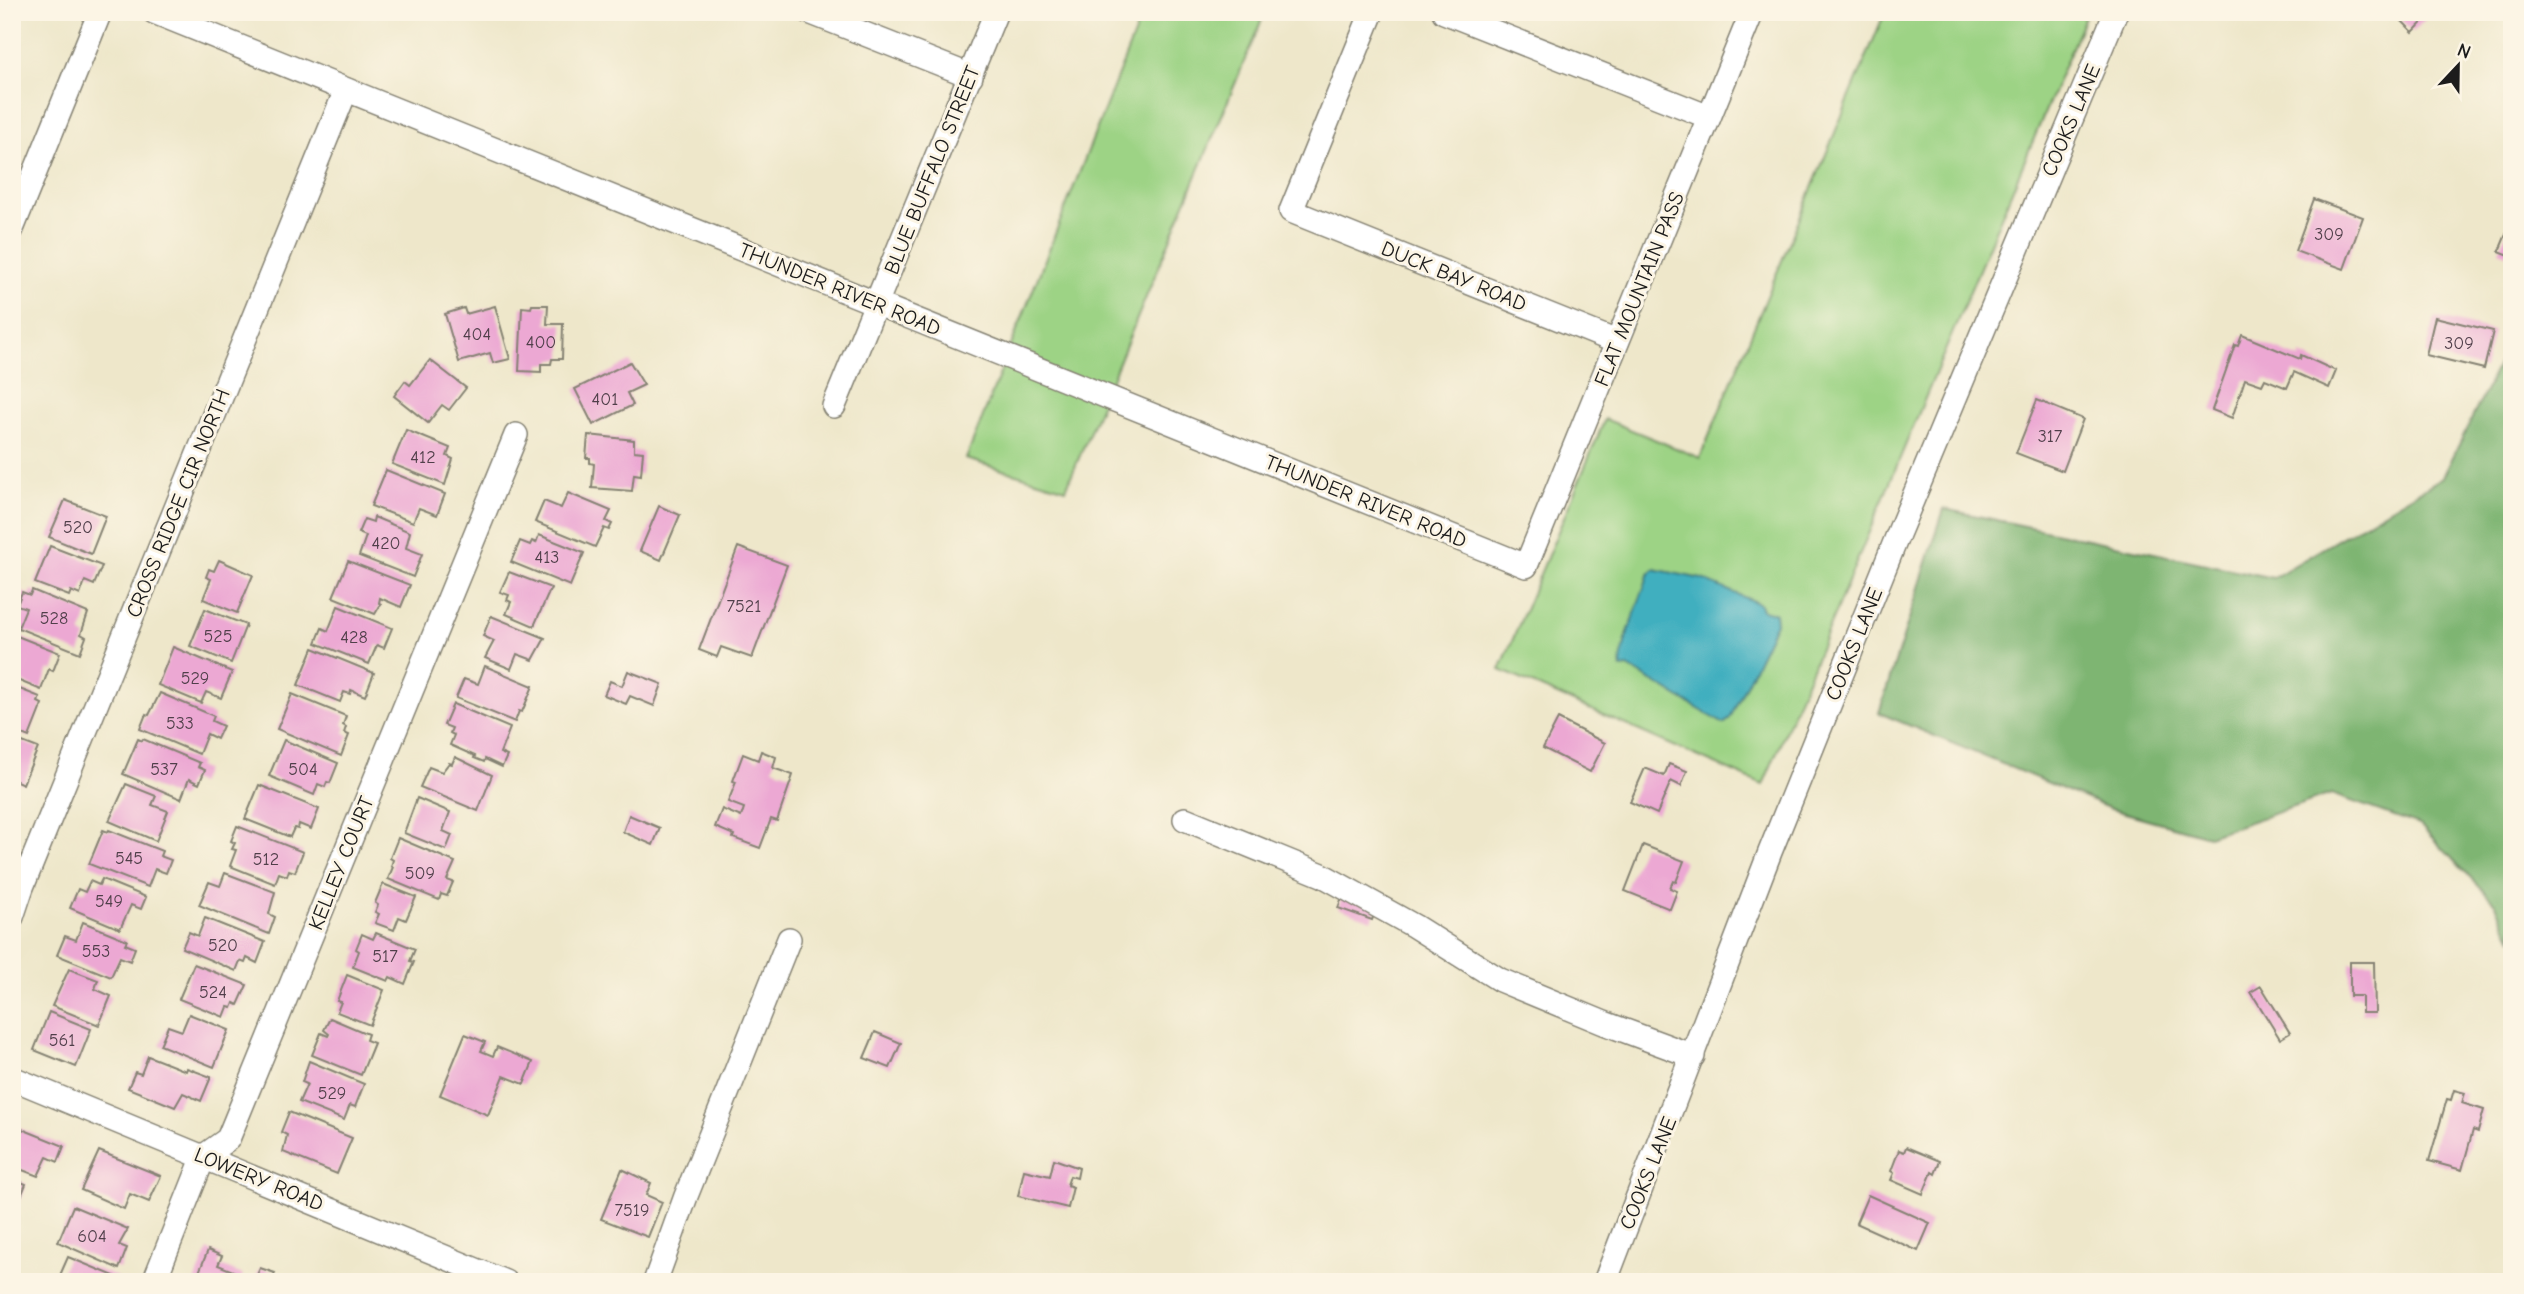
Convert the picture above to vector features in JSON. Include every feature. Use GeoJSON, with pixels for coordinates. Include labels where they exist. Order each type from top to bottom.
{"type":"FeatureCollection","features":[{"type":"Feature","properties":{"kind":"street"},"geometry":{"type":"LineString","coordinates":[[12,229],[100,12]]}},
{"type":"Feature","properties":{"kind":"street","name":"THUNDER RIVER ROAD"},"geometry":{"type":"LineString","coordinates":[[153,12],[1526,566]]}},
{"type":"Feature","properties":{"kind":"street"},"geometry":{"type":"LineString","coordinates":[[809,12],[971,76]]}},
{"type":"Feature","properties":{"kind":"street","name":"BLUE BUFFALO STREET"},"geometry":{"type":"LineString","coordinates":[[834,406],[996,12]]}},
{"type":"Feature","properties":{"kind":"street","name":"DUCK BAY ROAD"},"geometry":{"type":"LineString","coordinates":[[1372,12],[1291,211],[1618,342]]}},
{"type":"Feature","properties":{"kind":"street"},"geometry":{"type":"LineString","coordinates":[[1444,12],[1709,117]]}},
{"type":"Feature","properties":{"kind":"street","name":"FLAT MOUNTAIN PASS"},"geometry":{"type":"LineString","coordinates":[[1526,566],[1752,12]]}},
{"type":"Feature","properties":{"kind":"street","name":"COOKS LANE"},"geometry":{"type":"LineString","coordinates":[[1605,1282],[1770,852],[1899,532],[2116,12]]}},
{"type":"Feature","properties":{"kind":"street","name":"CROSS RIDGE CIR NORTH"},"geometry":{"type":"LineString","coordinates":[[12,917],[346,90]]}},
{"type":"Feature","properties":{"kind":"street","name":"KELLEY COURT"},"geometry":{"type":"LineString","coordinates":[[154,1282],[204,1156],[228,1139],[516,435]]}},
{"type":"Feature","properties":{"kind":"street"},"geometry":{"type":"LineString","coordinates":[[1185,819],[1322,876],[1393,914],[1500,979],[1604,1024],[1693,1056]]}},
{"type":"Feature","properties":{"kind":"street"},"geometry":{"type":"LineString","coordinates":[[655,1282],[686,1196],[789,939]]}},
{"type":"Feature","properties":{"kind":"street","name":"LOWERY ROAD"},"geometry":{"type":"LineString","coordinates":[[12,1078],[505,1282]]}},
{"type":"Feature","properties":{"kind":"green space"},"geometry":{"type":"Polygon","coordinates":[[[1143,12],[1265,12],[1066,489],[966,459],[1143,12]]]}},
{"type":"Feature","properties":{"kind":"green space"},"geometry":{"type":"Polygon","coordinates":[[[1885,12],[2087,12],[1763,785],[1500,670],[1605,419],[1700,458],[1885,12]]]}},
{"type":"Feature","properties":{"kind":"green space"},"geometry":{"type":"Polygon","coordinates":[[[2512,337],[2512,938],[2495,903],[2420,825],[2331,794],[2208,836],[2111,809],[1879,713],[1944,509],[2273,578],[2443,477],[2512,337]]]}},
{"type":"Feature","properties":{"kind":"water"},"geometry":{"type":"Polygon","coordinates":[[[1654,569],[1702,579],[1760,604],[1762,610],[1775,613],[1776,623],[1730,718],[1724,724],[1628,667],[1621,668],[1631,622],[1648,575],[1654,569]]]}},
{"type":"Feature","properties":{"kind":"building"},"geometry":{"type":"Polygon","coordinates":[[[2393,12],[2432,12],[2413,32],[2393,12]]]}},
{"type":"Feature","properties":{"kind":"building"},"geometry":{"type":"Polygon","coordinates":[[[2314,199],[2363,217],[2344,269],[2295,251],[2314,199]]]}},
{"type":"Feature","properties":{"kind":"building"},"geometry":{"type":"Polygon","coordinates":[[[2512,220],[2512,256],[2499,251],[2512,220]]]}},
{"type":"Feature","properties":{"kind":"building"},"geometry":{"type":"Polygon","coordinates":[[[532,305],[548,305],[547,324],[563,324],[562,359],[552,359],[551,364],[541,364],[541,372],[519,371],[522,307],[531,308],[532,305]]]}},
{"type":"Feature","properties":{"kind":"building"},"geometry":{"type":"Polygon","coordinates":[[[495,306],[510,359],[493,363],[490,353],[459,362],[445,314],[464,308],[466,314],[495,306]]]}},
{"type":"Feature","properties":{"kind":"building"},"geometry":{"type":"Polygon","coordinates":[[[2435,317],[2493,331],[2484,369],[2426,355],[2435,317]]]}},
{"type":"Feature","properties":{"kind":"building"},"geometry":{"type":"Polygon","coordinates":[[[2242,335],[2300,359],[2301,355],[2336,371],[2329,388],[2294,372],[2287,388],[2265,379],[2262,385],[2245,379],[2232,418],[2212,410],[2235,345],[2238,346],[2242,335]]]}},
{"type":"Feature","properties":{"kind":"building"},"geometry":{"type":"Polygon","coordinates":[[[430,360],[466,388],[449,410],[442,405],[428,423],[394,396],[405,381],[410,385],[430,360]]]}},
{"type":"Feature","properties":{"kind":"building"},"geometry":{"type":"Polygon","coordinates":[[[630,362],[644,385],[627,393],[633,405],[593,425],[575,389],[630,362]]]}},
{"type":"Feature","properties":{"kind":"building"},"geometry":{"type":"Polygon","coordinates":[[[2037,400],[2083,419],[2063,471],[2016,453],[2037,400]]]}},
{"type":"Feature","properties":{"kind":"building"},"geometry":{"type":"Polygon","coordinates":[[[406,430],[450,448],[447,456],[453,459],[445,485],[392,464],[406,430]]]}},
{"type":"Feature","properties":{"kind":"building"},"geometry":{"type":"Polygon","coordinates":[[[588,435],[634,440],[634,451],[643,452],[641,475],[634,474],[632,491],[592,488],[594,464],[590,463],[590,458],[586,458],[588,435]]]}},
{"type":"Feature","properties":{"kind":"building"},"geometry":{"type":"Polygon","coordinates":[[[386,470],[445,494],[437,515],[419,508],[413,522],[371,506],[386,470]]]}},
{"type":"Feature","properties":{"kind":"building"},"geometry":{"type":"Polygon","coordinates":[[[568,493],[611,511],[606,521],[612,524],[609,530],[604,528],[595,547],[535,522],[544,501],[561,508],[568,493]]]}},
{"type":"Feature","properties":{"kind":"building"},"geometry":{"type":"Polygon","coordinates":[[[65,500],[106,516],[91,554],[49,537],[65,500]]]}},
{"type":"Feature","properties":{"kind":"building"},"geometry":{"type":"Polygon","coordinates":[[[659,506],[680,515],[661,560],[640,551],[659,506]]]}},
{"type":"Feature","properties":{"kind":"building"},"geometry":{"type":"Polygon","coordinates":[[[374,517],[410,532],[406,548],[422,554],[413,577],[359,556],[366,536],[358,533],[364,519],[373,522],[374,517]]]}},
{"type":"Feature","properties":{"kind":"building"},"geometry":{"type":"Polygon","coordinates":[[[539,535],[584,553],[570,586],[511,562],[520,541],[530,545],[532,541],[536,543],[539,535]]]}},
{"type":"Feature","properties":{"kind":"building"},"geometry":{"type":"Polygon","coordinates":[[[50,546],[102,566],[94,585],[85,581],[80,595],[71,591],[69,596],[35,583],[50,546]]]}},
{"type":"Feature","properties":{"kind":"building"},"geometry":{"type":"Polygon","coordinates":[[[738,547],[787,565],[752,658],[721,647],[717,657],[699,650],[738,547]]]}},
{"type":"Feature","properties":{"kind":"building"},"geometry":{"type":"Polygon","coordinates":[[[219,560],[253,575],[237,613],[203,599],[211,579],[206,577],[209,569],[214,571],[219,560]]]}},
{"type":"Feature","properties":{"kind":"building"},"geometry":{"type":"Polygon","coordinates":[[[348,561],[410,585],[401,607],[380,598],[381,604],[375,614],[333,597],[348,561]]]}},
{"type":"Feature","properties":{"kind":"building"},"geometry":{"type":"Polygon","coordinates":[[[509,572],[551,588],[534,626],[506,614],[511,602],[507,600],[509,595],[500,592],[509,572]]]}},
{"type":"Feature","properties":{"kind":"building"},"geometry":{"type":"Polygon","coordinates":[[[32,590],[88,613],[81,634],[86,637],[80,653],[18,628],[26,608],[17,605],[22,592],[30,595],[32,590]]]}},
{"type":"Feature","properties":{"kind":"building"},"geometry":{"type":"Polygon","coordinates":[[[338,606],[392,628],[384,648],[377,645],[369,664],[316,643],[322,628],[328,631],[338,606]]]}},
{"type":"Feature","properties":{"kind":"building"},"geometry":{"type":"Polygon","coordinates":[[[205,609],[246,625],[231,663],[190,646],[205,609]]]}},
{"type":"Feature","properties":{"kind":"building"},"geometry":{"type":"Polygon","coordinates":[[[491,616],[545,638],[533,660],[517,654],[511,669],[485,658],[494,641],[483,636],[491,616]]]}},
{"type":"Feature","properties":{"kind":"building"},"geometry":{"type":"Polygon","coordinates":[[[12,634],[60,653],[53,671],[49,669],[41,690],[12,678],[12,634]]]}},
{"type":"Feature","properties":{"kind":"building"},"geometry":{"type":"Polygon","coordinates":[[[173,647],[232,672],[221,698],[206,692],[201,703],[158,685],[173,647]]]}},
{"type":"Feature","properties":{"kind":"building"},"geometry":{"type":"Polygon","coordinates":[[[313,648],[374,673],[365,696],[351,690],[350,694],[344,692],[340,702],[298,685],[313,648]]]}},
{"type":"Feature","properties":{"kind":"building"},"geometry":{"type":"Polygon","coordinates":[[[485,666],[533,686],[515,722],[456,698],[464,679],[478,684],[485,666]]]}},
{"type":"Feature","properties":{"kind":"building"},"geometry":{"type":"Polygon","coordinates":[[[628,671],[662,684],[654,706],[630,696],[626,704],[604,695],[610,681],[622,686],[628,671]]]}},
{"type":"Feature","properties":{"kind":"building"},"geometry":{"type":"Polygon","coordinates":[[[12,686],[40,697],[38,702],[42,704],[29,737],[12,730],[12,686]]]}},
{"type":"Feature","properties":{"kind":"building"},"geometry":{"type":"Polygon","coordinates":[[[160,693],[214,716],[212,721],[223,726],[217,739],[207,734],[199,754],[140,729],[160,693]]]}},
{"type":"Feature","properties":{"kind":"building"},"geometry":{"type":"Polygon","coordinates":[[[292,694],[346,716],[344,733],[349,735],[341,756],[277,729],[292,694]]]}},
{"type":"Feature","properties":{"kind":"building"},"geometry":{"type":"Polygon","coordinates":[[[453,704],[510,728],[500,753],[507,756],[502,767],[485,759],[484,762],[474,758],[475,756],[450,745],[454,735],[450,733],[452,728],[444,725],[453,704]]]}},
{"type":"Feature","properties":{"kind":"building"},"geometry":{"type":"Polygon","coordinates":[[[1558,719],[1605,743],[1590,772],[1543,748],[1558,719]]]}},
{"type":"Feature","properties":{"kind":"building"},"geometry":{"type":"Polygon","coordinates":[[[12,738],[38,748],[23,784],[12,779],[12,738]]]}},
{"type":"Feature","properties":{"kind":"building"},"geometry":{"type":"Polygon","coordinates":[[[138,739],[200,763],[198,767],[205,770],[199,784],[189,779],[181,799],[123,774],[138,739]]]}},
{"type":"Feature","properties":{"kind":"building"},"geometry":{"type":"Polygon","coordinates":[[[284,740],[338,763],[330,783],[327,782],[325,787],[318,784],[314,795],[269,776],[284,740]]]}},
{"type":"Feature","properties":{"kind":"building"},"geometry":{"type":"Polygon","coordinates":[[[761,751],[776,757],[773,768],[793,775],[777,821],[771,819],[760,848],[733,838],[734,835],[715,827],[722,809],[741,817],[744,808],[728,802],[736,782],[733,781],[743,754],[758,760],[761,751]]]}},
{"type":"Feature","properties":{"kind":"building"},"geometry":{"type":"Polygon","coordinates":[[[455,757],[492,775],[478,811],[420,787],[429,767],[442,772],[449,763],[452,764],[455,757]]]}},
{"type":"Feature","properties":{"kind":"building"},"geometry":{"type":"Polygon","coordinates":[[[1669,764],[1687,771],[1681,786],[1671,781],[1657,814],[1630,802],[1645,768],[1664,776],[1669,764]]]}},
{"type":"Feature","properties":{"kind":"building"},"geometry":{"type":"Polygon","coordinates":[[[126,784],[156,796],[152,805],[168,811],[156,841],[109,821],[126,784]]]}},
{"type":"Feature","properties":{"kind":"building"},"geometry":{"type":"Polygon","coordinates":[[[259,785],[319,809],[311,829],[299,824],[290,837],[245,819],[259,785]]]}},
{"type":"Feature","properties":{"kind":"building"},"geometry":{"type":"Polygon","coordinates":[[[417,798],[450,812],[443,831],[452,835],[446,850],[404,833],[417,798]]]}},
{"type":"Feature","properties":{"kind":"building"},"geometry":{"type":"Polygon","coordinates":[[[629,815],[660,828],[653,845],[623,832],[629,815]]]}},
{"type":"Feature","properties":{"kind":"building"},"geometry":{"type":"Polygon","coordinates":[[[237,826],[303,852],[295,872],[289,870],[287,876],[279,873],[275,884],[230,866],[236,850],[232,849],[235,843],[231,841],[237,826]]]}},
{"type":"Feature","properties":{"kind":"building"},"geometry":{"type":"Polygon","coordinates":[[[103,830],[162,851],[160,856],[171,860],[166,873],[155,869],[148,887],[89,864],[103,830]]]}},
{"type":"Feature","properties":{"kind":"building"},"geometry":{"type":"Polygon","coordinates":[[[398,838],[455,862],[447,880],[453,882],[447,896],[441,894],[439,900],[388,879],[393,867],[393,860],[390,858],[398,838]]]}},
{"type":"Feature","properties":{"kind":"building"},"geometry":{"type":"Polygon","coordinates":[[[1643,845],[1684,861],[1676,882],[1673,881],[1670,888],[1677,891],[1670,909],[1625,891],[1643,845]]]}},
{"type":"Feature","properties":{"kind":"building"},"geometry":{"type":"Polygon","coordinates":[[[225,873],[275,892],[269,914],[275,917],[269,934],[199,905],[209,882],[220,886],[225,873]]]}},
{"type":"Feature","properties":{"kind":"building"},"geometry":{"type":"Polygon","coordinates":[[[102,879],[146,897],[141,909],[131,905],[120,929],[70,908],[78,889],[85,892],[90,881],[99,885],[102,879]]]}},
{"type":"Feature","properties":{"kind":"building"},"geometry":{"type":"Polygon","coordinates":[[[383,884],[416,897],[406,920],[399,917],[394,930],[375,923],[379,914],[375,912],[378,905],[375,903],[383,884]]]}},
{"type":"Feature","properties":{"kind":"building"},"geometry":{"type":"Polygon","coordinates":[[[1343,895],[1377,907],[1372,920],[1338,908],[1343,895]]]}},
{"type":"Feature","properties":{"kind":"building"},"geometry":{"type":"Polygon","coordinates":[[[205,918],[265,942],[257,963],[247,958],[245,963],[240,961],[236,971],[182,948],[189,932],[198,936],[205,918]]]}},
{"type":"Feature","properties":{"kind":"building"},"geometry":{"type":"Polygon","coordinates":[[[83,922],[127,940],[125,944],[135,948],[130,961],[120,957],[111,977],[57,955],[65,936],[76,940],[83,922]]]}},
{"type":"Feature","properties":{"kind":"building"},"geometry":{"type":"Polygon","coordinates":[[[376,933],[415,949],[410,961],[414,962],[405,984],[390,977],[388,981],[353,967],[362,934],[373,939],[376,933]]]}},
{"type":"Feature","properties":{"kind":"building"},"geometry":{"type":"Polygon","coordinates":[[[2350,962],[2374,962],[2375,1013],[2362,1013],[2362,996],[2350,996],[2350,962]]]}},
{"type":"Feature","properties":{"kind":"building"},"geometry":{"type":"Polygon","coordinates":[[[194,964],[247,985],[238,1005],[234,1003],[232,1008],[228,1007],[224,1017],[179,999],[194,964]]]}},
{"type":"Feature","properties":{"kind":"building"},"geometry":{"type":"Polygon","coordinates":[[[69,969],[98,980],[95,989],[111,996],[99,1025],[52,1006],[69,969]]]}},
{"type":"Feature","properties":{"kind":"building"},"geometry":{"type":"Polygon","coordinates":[[[347,975],[384,990],[370,1025],[337,1012],[341,1002],[337,1001],[347,975]]]}},
{"type":"Feature","properties":{"kind":"building"},"geometry":{"type":"Polygon","coordinates":[[[2261,986],[2290,1033],[2280,1039],[2251,992],[2261,986]]]}},
{"type":"Feature","properties":{"kind":"building"},"geometry":{"type":"Polygon","coordinates":[[[49,1012],[91,1029],[76,1067],[34,1050],[49,1012]]]}},
{"type":"Feature","properties":{"kind":"building"},"geometry":{"type":"Polygon","coordinates":[[[189,1014],[229,1030],[214,1067],[160,1045],[168,1026],[182,1031],[189,1014]]]}},
{"type":"Feature","properties":{"kind":"building"},"geometry":{"type":"Polygon","coordinates":[[[330,1018],[368,1034],[366,1040],[374,1043],[361,1075],[312,1055],[321,1033],[328,1036],[329,1034],[324,1030],[330,1018]]]}},
{"type":"Feature","properties":{"kind":"building"},"geometry":{"type":"Polygon","coordinates":[[[875,1032],[901,1043],[890,1068],[864,1058],[875,1032]]]}},
{"type":"Feature","properties":{"kind":"building"},"geometry":{"type":"Polygon","coordinates":[[[465,1034],[485,1042],[481,1051],[493,1056],[497,1047],[533,1062],[524,1084],[504,1076],[488,1115],[440,1095],[465,1034]]]}},
{"type":"Feature","properties":{"kind":"building"},"geometry":{"type":"Polygon","coordinates":[[[148,1056],[186,1071],[187,1068],[211,1077],[201,1101],[183,1093],[175,1107],[128,1088],[135,1072],[141,1074],[148,1056]]]}},
{"type":"Feature","properties":{"kind":"building"},"geometry":{"type":"Polygon","coordinates":[[[309,1061],[364,1084],[355,1107],[350,1105],[344,1120],[299,1102],[307,1084],[302,1082],[309,1061]]]}},
{"type":"Feature","properties":{"kind":"building"},"geometry":{"type":"Polygon","coordinates":[[[2454,1090],[2465,1093],[2462,1103],[2484,1110],[2478,1132],[2473,1130],[2462,1170],[2429,1161],[2447,1099],[2451,1100],[2454,1090]]]}},
{"type":"Feature","properties":{"kind":"building"},"geometry":{"type":"Polygon","coordinates":[[[289,1112],[352,1138],[337,1174],[283,1152],[287,1135],[281,1132],[289,1112]]]}},
{"type":"Feature","properties":{"kind":"building"},"geometry":{"type":"Polygon","coordinates":[[[12,1125],[64,1146],[58,1162],[47,1157],[38,1176],[12,1166],[12,1125]]]}},
{"type":"Feature","properties":{"kind":"building"},"geometry":{"type":"Polygon","coordinates":[[[1906,1147],[1940,1161],[1923,1194],[1891,1180],[1894,1173],[1891,1171],[1899,1150],[1904,1152],[1906,1147]]]}},
{"type":"Feature","properties":{"kind":"building"},"geometry":{"type":"Polygon","coordinates":[[[99,1151],[161,1176],[149,1202],[130,1194],[124,1209],[81,1190],[99,1151]]]}},
{"type":"Feature","properties":{"kind":"building"},"geometry":{"type":"Polygon","coordinates":[[[1054,1159],[1079,1168],[1077,1178],[1070,1176],[1067,1185],[1073,1187],[1068,1208],[1018,1196],[1024,1170],[1050,1176],[1054,1159]]]}},
{"type":"Feature","properties":{"kind":"building"},"geometry":{"type":"Polygon","coordinates":[[[622,1169],[651,1183],[646,1195],[662,1202],[648,1237],[601,1219],[622,1169]]]}},
{"type":"Feature","properties":{"kind":"building"},"geometry":{"type":"Polygon","coordinates":[[[12,1178],[26,1184],[12,1218],[12,1178]]]}},
{"type":"Feature","properties":{"kind":"building"},"geometry":{"type":"Polygon","coordinates":[[[1868,1195],[1930,1223],[1918,1251],[1856,1223],[1868,1195]]]}},
{"type":"Feature","properties":{"kind":"building"},"geometry":{"type":"Polygon","coordinates":[[[73,1206],[128,1229],[119,1245],[127,1248],[119,1269],[58,1242],[73,1206]]]}},
{"type":"Feature","properties":{"kind":"building"},"geometry":{"type":"Polygon","coordinates":[[[208,1250],[222,1256],[218,1265],[243,1275],[240,1282],[195,1282],[208,1250]]]}},
{"type":"Feature","properties":{"kind":"building"},"geometry":{"type":"Polygon","coordinates":[[[68,1257],[119,1278],[117,1282],[57,1282],[68,1257]]]}},
{"type":"Feature","properties":{"kind":"building"},"geometry":{"type":"Polygon","coordinates":[[[260,1268],[275,1273],[272,1282],[254,1282],[260,1268]]]}}]}
